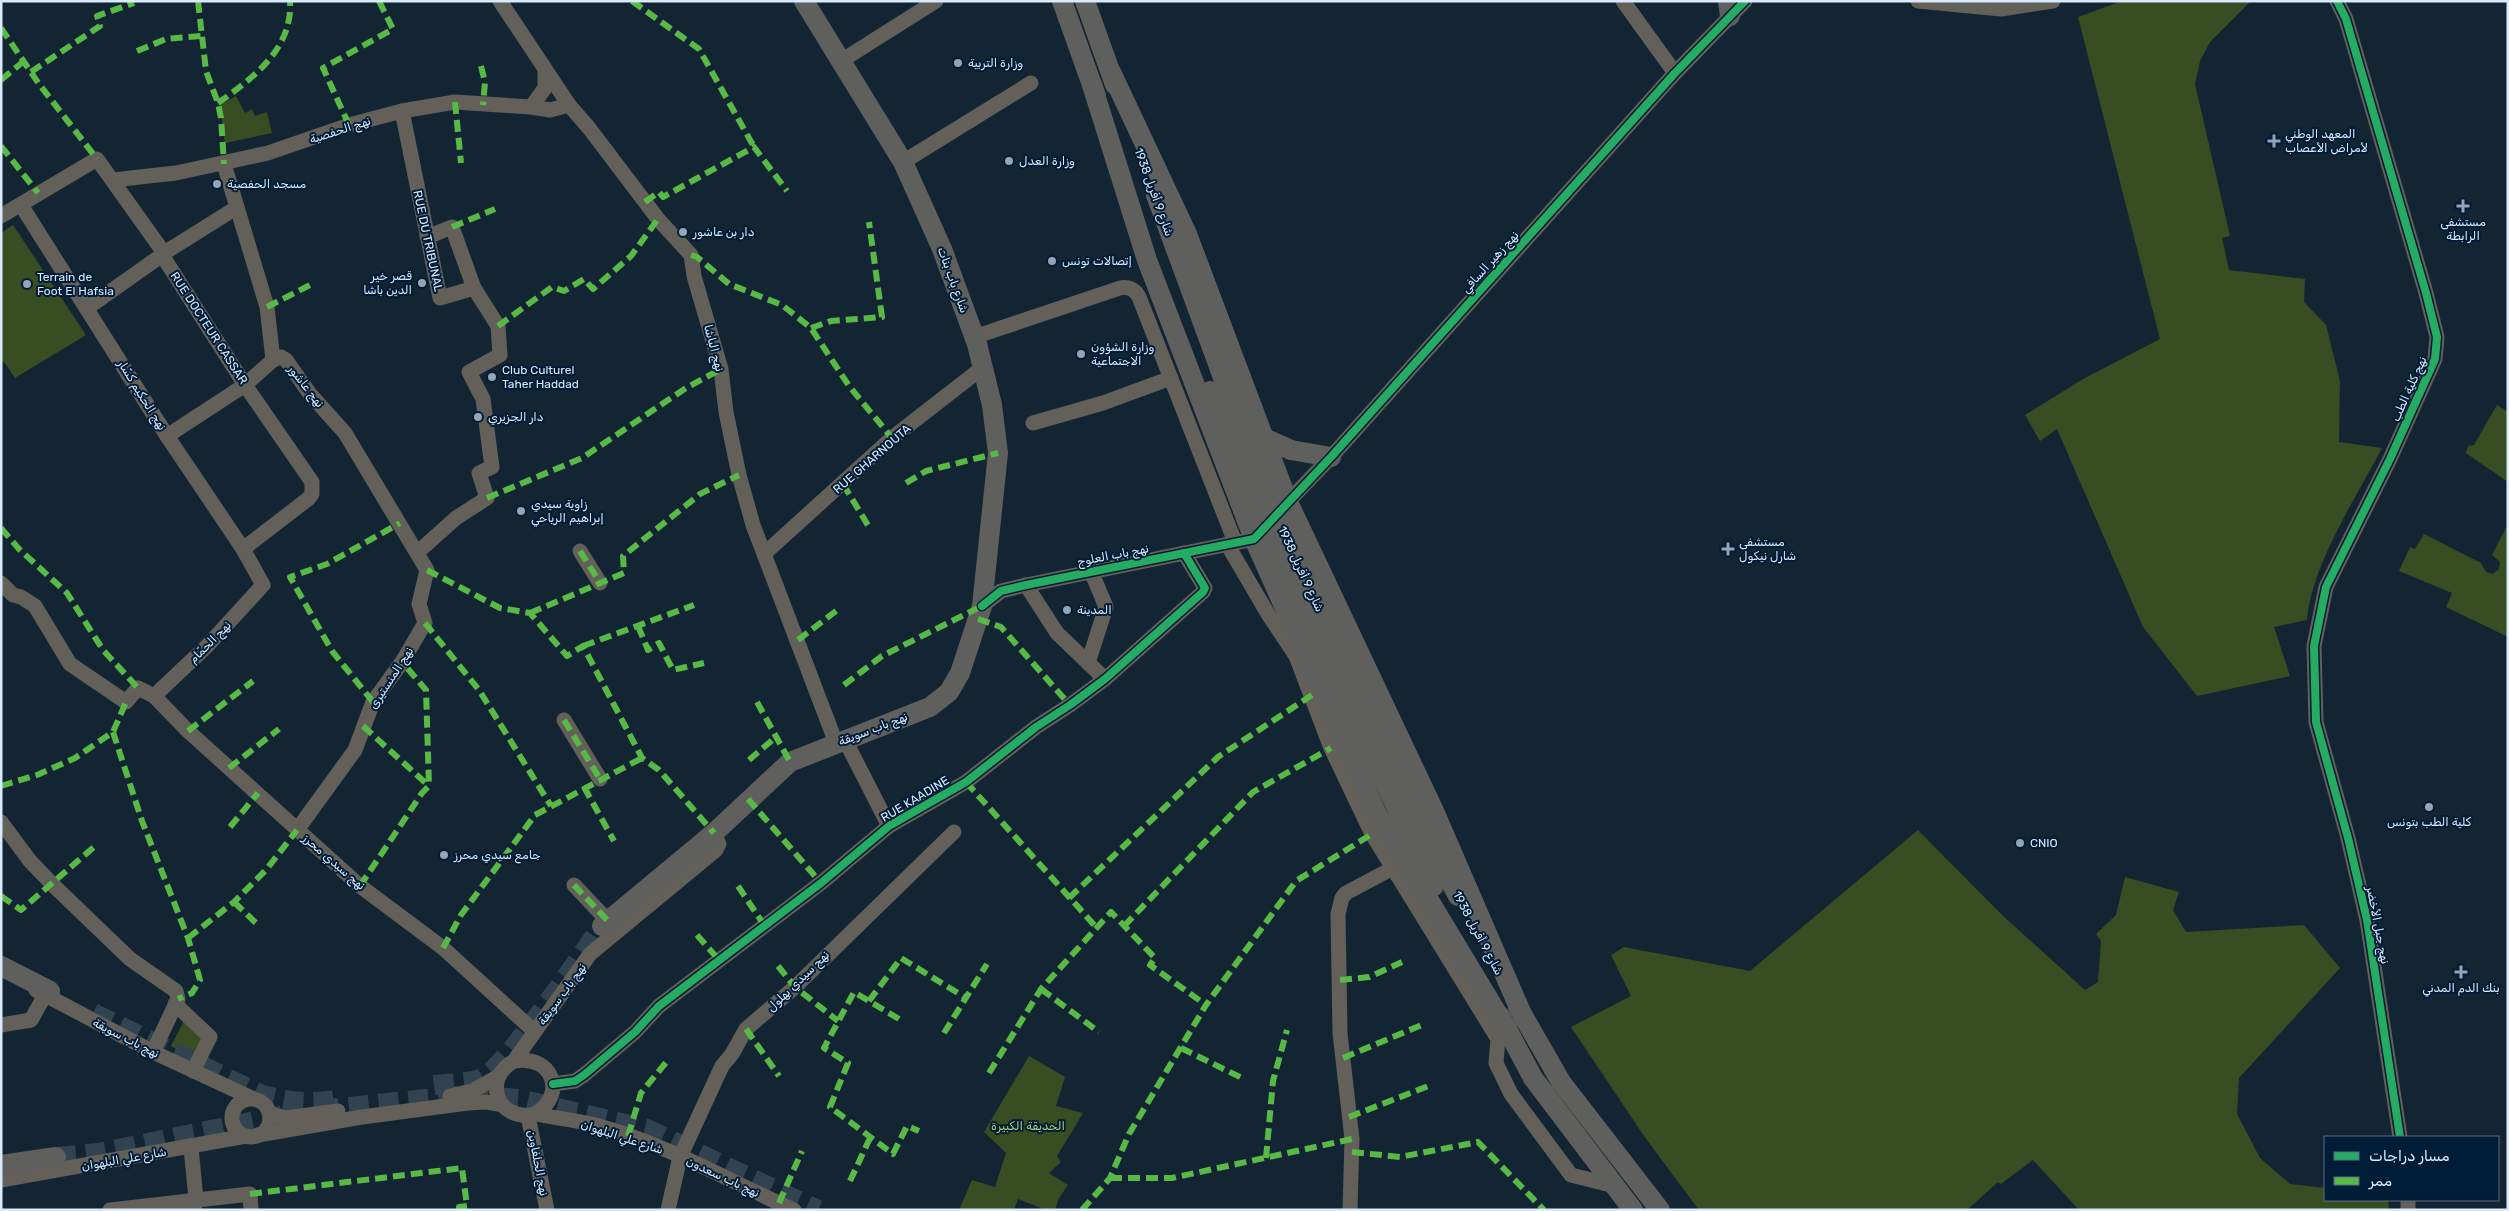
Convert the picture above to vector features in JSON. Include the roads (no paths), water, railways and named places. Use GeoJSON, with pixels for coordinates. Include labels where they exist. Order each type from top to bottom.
{"type":"FeatureCollection","features":[{"type":"Feature","properties":{"kind":"main road","name":"شارع باب بنات"},"geometry":{"type":"LineString","coordinates":[[804,1],[903,162],[942,250],[974,336],[992,404],[998,452],[982,598]]}},
{"type":"Feature","properties":{"kind":"main road","name":"شارع 9 أفريل 1938"},"geometry":{"type":"LineString","coordinates":[[1062,1],[1092,85],[1239,542],[1376,814],[1506,1028]]}},
{"type":"Feature","properties":{"kind":"main road","name":"شارع 9 أفريل 1938"},"geometry":{"type":"LineString","coordinates":[[1085,1],[1218,387],[1264,528],[1524,1019],[1561,1082],[1660,1210]]}},
{"type":"Feature","properties":{"kind":"main road","name":"شارع 9 أفريل 1938"},"geometry":{"type":"LineString","coordinates":[[1111,72],[1187,234],[1288,502],[1434,811],[1524,1019]]}},
{"type":"Feature","properties":{"kind":"main road","name":"شارع 9 أفريل 1938"},"geometry":{"type":"LineString","coordinates":[[1092,85],[1218,387]]}},
{"type":"Feature","properties":{"kind":"main road"},"geometry":{"type":"LineString","coordinates":[[1264,438],[1291,450],[1331,457]]}},
{"type":"Feature","properties":{"kind":"main road"},"geometry":{"type":"LineString","coordinates":[[1239,542],[1281,539],[1308,546]]}},
{"type":"Feature","properties":{"kind":"main road","name":"نهج باب سويقة"},"geometry":{"type":"LineString","coordinates":[[605,923],[714,833],[790,762],[930,707],[950,692],[960,673],[982,598]]}},
{"type":"Feature","properties":{"kind":"main road","name":"شارع 9 أفريل 1938"},"geometry":{"type":"LineString","coordinates":[[1344,681],[1404,826],[1533,1078],[1633,1210]]}},
{"type":"Feature","properties":{"kind":"main road","name":"نهج باب سويقة"},"geometry":{"type":"LineString","coordinates":[[1,966],[47,993]]}},
{"type":"Feature","properties":{"kind":"main road"},"geometry":{"type":"LineString","coordinates":[[1,1165],[56,1157]]}},
{"type":"Feature","properties":{"kind":"street","name":"نهج الباشا"},"geometry":{"type":"LineString","coordinates":[[500,1],[569,105],[589,128],[658,219],[691,255],[694,276],[721,369],[726,412],[739,475],[753,524],[840,742],[889,826]]}},
{"type":"Feature","properties":{"kind":"street"},"geometry":{"type":"LineString","coordinates":[[841,61],[936,1]]}},
{"type":"Feature","properties":{"kind":"street"},"geometry":{"type":"LineString","coordinates":[[1623,1],[1675,73]]}},
{"type":"Feature","properties":{"kind":"street","name":"نهج زهير السافي"},"geometry":{"type":"LineString","coordinates":[[1239,542],[1288,502],[1331,457],[1675,73],[1729,9],[1745,1]]}},
{"type":"Feature","properties":{"kind":"street"},"geometry":{"type":"LineString","coordinates":[[1918,1],[2001,9],[2053,1]]}},
{"type":"Feature","properties":{"kind":"street","name":"نهج كلية الطب"},"geometry":{"type":"LineString","coordinates":[[2316,722],[2314,646],[2326,587],[2390,459],[2435,359],[2438,348],[2426,294],[2346,19],[2337,1]]}},
{"type":"Feature","properties":{"kind":"street"},"geometry":{"type":"LineString","coordinates":[[531,107],[545,88],[545,71]]}},
{"type":"Feature","properties":{"kind":"street"},"geometry":{"type":"LineString","coordinates":[[903,162],[1031,84]]}},
{"type":"Feature","properties":{"kind":"street","name":"نهج الحفصية"},"geometry":{"type":"LineString","coordinates":[[113,180],[176,173],[224,164],[268,153],[349,125],[402,111],[456,102],[550,110],[569,105]]}},
{"type":"Feature","properties":{"kind":"street","name":"RUE DU TRIBUNAL"},"geometry":{"type":"LineString","coordinates":[[402,111],[440,298],[474,288]]}},
{"type":"Feature","properties":{"kind":"street","name":"RUE DOCTEUR CASSAR"},"geometry":{"type":"LineString","coordinates":[[21,205],[97,159],[163,254],[246,385],[312,482],[312,494],[308,499],[243,550]]}},
{"type":"Feature","properties":{"kind":"street","name":"نهج عاشور"},"geometry":{"type":"LineString","coordinates":[[224,164],[267,307],[273,360],[281,357],[286,360],[310,394],[345,433],[428,570]]}},
{"type":"Feature","properties":{"kind":"street"},"geometry":{"type":"LineString","coordinates":[[1,216],[21,205]]}},
{"type":"Feature","properties":{"kind":"street","name":"نهج الحكيم كسّار"},"geometry":{"type":"LineString","coordinates":[[21,205],[167,436],[243,550],[263,585]]}},
{"type":"Feature","properties":{"kind":"street"},"geometry":{"type":"LineString","coordinates":[[87,308],[163,254],[236,208]]}},
{"type":"Feature","properties":{"kind":"street"},"geometry":{"type":"LineString","coordinates":[[418,552],[456,518],[487,498],[480,473],[492,467],[483,399],[469,372],[500,355],[498,326],[474,288],[452,227],[427,237]]}},
{"type":"Feature","properties":{"kind":"street"},"geometry":{"type":"LineString","coordinates":[[974,336],[1127,287],[1134,290],[1139,297],[1268,614],[1296,656],[1330,748],[1372,834],[1498,1039],[1496,1063],[1512,1094],[1571,1175],[1615,1186]]}},
{"type":"Feature","properties":{"kind":"street"},"geometry":{"type":"LineString","coordinates":[[167,436],[246,385],[273,360]]}},
{"type":"Feature","properties":{"kind":"street","name":"RUE GHARNOUTA"},"geometry":{"type":"LineString","coordinates":[[764,554],[892,438],[982,368]]}},
{"type":"Feature","properties":{"kind":"street"},"geometry":{"type":"LineString","coordinates":[[1033,423],[1103,403],[1171,378]]}},
{"type":"Feature","properties":{"kind":"street","name":"نهج باب العلوج"},"geometry":{"type":"LineString","coordinates":[[982,598],[1001,591],[1092,570],[1239,542]]}},
{"type":"Feature","properties":{"kind":"street"},"geometry":{"type":"LineString","coordinates":[[580,551],[600,583]]}},
{"type":"Feature","properties":{"kind":"street","name":"RUE KAADINE"},"geometry":{"type":"LineString","coordinates":[[553,1084],[575,1080],[584,1075],[635,1032],[659,1006],[821,883],[889,826],[966,782],[1036,727],[1105,679],[1203,592],[1205,588],[1203,582],[1184,553]]}},
{"type":"Feature","properties":{"kind":"street","name":"نهج المنستيرى"},"geometry":{"type":"LineString","coordinates":[[297,830],[355,750],[373,702],[402,662],[425,623],[419,604],[428,570]]}},
{"type":"Feature","properties":{"kind":"street"},"geometry":{"type":"LineString","coordinates":[[1088,663],[1106,607],[1092,570]]}},
{"type":"Feature","properties":{"kind":"street"},"geometry":{"type":"LineString","coordinates":[[1,583],[7,600]]}},
{"type":"Feature","properties":{"kind":"street","name":"نهج الحمّام"},"geometry":{"type":"LineString","coordinates":[[154,696],[207,646],[263,585]]}},
{"type":"Feature","properties":{"kind":"street"},"geometry":{"type":"LineString","coordinates":[[1026,585],[1057,633],[1105,679]]}},
{"type":"Feature","properties":{"kind":"street","name":"نهج سيدي محرز"},"geometry":{"type":"LineString","coordinates":[[7,600],[21,597],[34,606],[65,658],[80,672],[126,702],[138,688],[154,696],[188,731],[360,886],[443,948],[534,1031]]}},
{"type":"Feature","properties":{"kind":"street"},"geometry":{"type":"LineString","coordinates":[[564,720],[600,779]]}},
{"type":"Feature","properties":{"kind":"street","name":"نهج جبل الأخضر"},"geometry":{"type":"LineString","coordinates":[[2316,722],[2348,838],[2367,920],[2400,1136]]}},
{"type":"Feature","properties":{"kind":"street"},"geometry":{"type":"LineString","coordinates":[[1,822],[30,861],[52,884],[130,959],[176,991],[178,999],[153,1052]]}},
{"type":"Feature","properties":{"kind":"street","name":"نهج سيدي بهلول"},"geometry":{"type":"LineString","coordinates":[[668,1210],[680,1157],[722,1066],[732,1054],[746,1029],[795,986],[954,832]]}},
{"type":"Feature","properties":{"kind":"street","name":"نهج باب سويقة"},"geometry":{"type":"LineString","coordinates":[[514,1061],[590,954],[716,850],[719,844],[714,833]]}},
{"type":"Feature","properties":{"kind":"street"},"geometry":{"type":"LineString","coordinates":[[1350,1210],[1352,1139],[1340,1033],[1338,914],[1342,898],[1346,893],[1393,868]]}},
{"type":"Feature","properties":{"kind":"street"},"geometry":{"type":"LineString","coordinates":[[574,885],[605,923]]}},
{"type":"Feature","properties":{"kind":"street","name":"نهج باب سويقة"},"geometry":{"type":"LineString","coordinates":[[1,970],[47,993],[153,1052],[254,1099]]}},
{"type":"Feature","properties":{"kind":"street"},"geometry":{"type":"LineString","coordinates":[[1,1025],[34,1019],[47,993]]}},
{"type":"Feature","properties":{"kind":"street"},"geometry":{"type":"LineString","coordinates":[[175,1004],[210,1037],[193,1071]]}},
{"type":"Feature","properties":{"kind":"street"},"geometry":{"type":"LineString","coordinates":[[524,1059],[535,1061],[544,1066],[550,1074],[553,1084],[549,1102],[532,1115],[514,1114],[502,1105],[497,1091],[499,1076],[502,1070],[514,1061],[524,1059]]}},
{"type":"Feature","properties":{"kind":"street"},"geometry":{"type":"LineString","coordinates":[[270,1114],[286,1118],[461,1094],[481,1088],[499,1076]]}},
{"type":"Feature","properties":{"kind":"street"},"geometry":{"type":"LineString","coordinates":[[254,1099],[264,1104],[270,1114],[269,1124],[252,1136],[236,1130],[232,1120],[232,1114],[242,1100],[254,1099]]}},
{"type":"Feature","properties":{"kind":"street","name":"شارع علي البلهوان"},"geometry":{"type":"LineString","coordinates":[[1,1180],[362,1117],[468,1102],[486,1102],[502,1105]]}},
{"type":"Feature","properties":{"kind":"street","name":"شارع علي البلهوان"},"geometry":{"type":"LineString","coordinates":[[532,1115],[595,1125],[680,1157]]}},
{"type":"Feature","properties":{"kind":"street","name":"نهج الحلفاوين"},"geometry":{"type":"LineString","coordinates":[[532,1115],[547,1210]]}},
{"type":"Feature","properties":{"kind":"street"},"geometry":{"type":"LineString","coordinates":[[191,1148],[195,1204]]}},
{"type":"Feature","properties":{"kind":"street","name":"نهج باب سعدون"},"geometry":{"type":"LineString","coordinates":[[680,1157],[794,1210]]}},
{"type":"Feature","properties":{"kind":"street"},"geometry":{"type":"LineString","coordinates":[[110,1210],[251,1202]]}},
{"type":"Feature","properties":{"kind":"tunnel"},"geometry":{"type":"LineString","coordinates":[[434,1085],[475,1081],[492,1071],[524,1034],[602,926]]}},
{"type":"Feature","properties":{"kind":"tunnel"},"geometry":{"type":"LineString","coordinates":[[93,1013],[260,1094],[297,1102],[334,1100]]}},
{"type":"Feature","properties":{"kind":"tunnel"},"geometry":{"type":"LineString","coordinates":[[319,1110],[464,1095],[519,1099],[647,1129],[818,1210]]}},
{"type":"Feature","properties":{"kind":"tunnel"},"geometry":{"type":"LineString","coordinates":[[56,1157],[99,1153],[290,1114]]}},
{"type":"Feature","properties":{"kind":"place","name":"وزارة التربية"},"geometry":{"type":"Point","coordinates":[958,63]}},
{"type":"Feature","properties":{"kind":"place","name":"المعهد الوطني لأمراض الأعصاب"},"geometry":{"type":"Point","coordinates":[2274,141]}},
{"type":"Feature","properties":{"kind":"place","name":"وزارة العدل"},"geometry":{"type":"Point","coordinates":[1009,161]}},
{"type":"Feature","properties":{"kind":"place","name":"مسجد الحفصية"},"geometry":{"type":"Point","coordinates":[217,184]}},
{"type":"Feature","properties":{"kind":"place","name":"مستشفى الرابطة"},"geometry":{"type":"Point","coordinates":[2463,206]}},
{"type":"Feature","properties":{"kind":"place","name":"دار بن عاشور"},"geometry":{"type":"Point","coordinates":[683,232]}},
{"type":"Feature","properties":{"kind":"place","name":"إتصالات تونس"},"geometry":{"type":"Point","coordinates":[1052,261]}},
{"type":"Feature","properties":{"kind":"place","name":"قصر خير الدين باشا"},"geometry":{"type":"Point","coordinates":[422,283]}},
{"type":"Feature","properties":{"kind":"place","name":"Terrain de Foot El Hafsia"},"geometry":{"type":"Point","coordinates":[27,284]}},
{"type":"Feature","properties":{"kind":"place","name":"وزارة الشؤون الاجتماعية"},"geometry":{"type":"Point","coordinates":[1081,354]}},
{"type":"Feature","properties":{"kind":"place","name":"Club Culturel Taher Haddad"},"geometry":{"type":"Point","coordinates":[492,377]}},
{"type":"Feature","properties":{"kind":"place","name":"دار الجزيري"},"geometry":{"type":"Point","coordinates":[478,417]}},
{"type":"Feature","properties":{"kind":"place","name":"زاوية سيدي إبراهيم الرياحي"},"geometry":{"type":"Point","coordinates":[521,511]}},
{"type":"Feature","properties":{"kind":"place","name":"مستشفى شارل نيكول"},"geometry":{"type":"Point","coordinates":[1728,549]}},
{"type":"Feature","properties":{"kind":"place","name":"المدينة"},"geometry":{"type":"Point","coordinates":[1067,610]}},
{"type":"Feature","properties":{"kind":"place","name":"كلية الطب بتونس"},"geometry":{"type":"Point","coordinates":[2429,807]}},
{"type":"Feature","properties":{"kind":"place","name":"CNIO"},"geometry":{"type":"Point","coordinates":[2020,843]}},
{"type":"Feature","properties":{"kind":"place","name":"جامع سيدي محرز"},"geometry":{"type":"Point","coordinates":[444,855]}},
{"type":"Feature","properties":{"kind":"place","name":"بنك الدم المدني"},"geometry":{"type":"Point","coordinates":[2461,972]}},
{"type":"Feature","properties":{"kind":"park label","name":"الحديقة الكبيرة"},"geometry":{"type":"Point","coordinates":[1028,1126]}}]}
